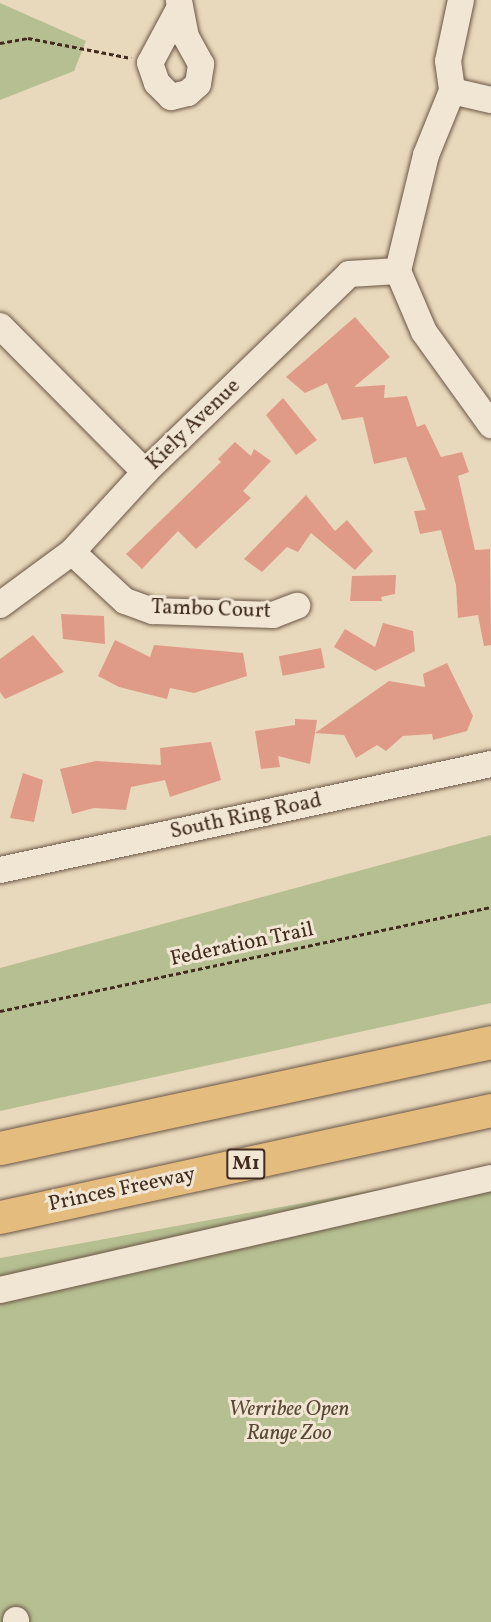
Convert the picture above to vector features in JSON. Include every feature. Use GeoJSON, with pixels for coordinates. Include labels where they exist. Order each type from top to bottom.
{"type":"FeatureCollection","features":[{"type":"Feature","properties":{"kind":"highway"},"geometry":{"type":"LineString","coordinates":[[0,1148],[491,1042]]}},
{"type":"Feature","properties":{"kind":"highway","name":"Princes Freeway"},"geometry":{"type":"LineString","coordinates":[[0,1217],[491,1110]]}},
{"type":"Feature","properties":{"kind":"street"},"geometry":{"type":"LineString","coordinates":[[461,0],[448,61],[452,91],[426,154],[398,271],[424,332],[491,425]]}},
{"type":"Feature","properties":{"kind":"street"},"geometry":{"type":"LineString","coordinates":[[179,5],[186,37],[201,64],[198,84],[188,93],[171,97],[157,83],[150,63],[179,5]]}},
{"type":"Feature","properties":{"kind":"street"},"geometry":{"type":"LineString","coordinates":[[452,91],[491,100]]}},
{"type":"Feature","properties":{"kind":"street","name":"Kiely Avenue"},"geometry":{"type":"LineString","coordinates":[[0,604],[72,552],[145,472],[349,274],[398,271]]}},
{"type":"Feature","properties":{"kind":"street"},"geometry":{"type":"LineString","coordinates":[[0,326],[145,472]]}},
{"type":"Feature","properties":{"kind":"street","name":"Tambo Court"},"geometry":{"type":"LineString","coordinates":[[72,552],[125,601],[153,611],[273,615],[297,606]]}},
{"type":"Feature","properties":{"kind":"street","name":"South Ring Road"},"geometry":{"type":"LineString","coordinates":[[0,870],[491,764]]}},
{"type":"Feature","properties":{"kind":"street"},"geometry":{"type":"LineString","coordinates":[[0,1290],[491,1178]]}},
{"type":"Feature","properties":{"kind":"path"},"geometry":{"type":"LineString","coordinates":[[0,43],[28,38],[150,63]]}},
{"type":"Feature","properties":{"kind":"path","name":"Federation Trail"},"geometry":{"type":"LineString","coordinates":[[0,1011],[491,907]]}},
{"type":"Feature","properties":{"kind":"green space"},"geometry":{"type":"Polygon","coordinates":[[[0,3],[86,41],[74,71],[0,100],[0,3]]]}},
{"type":"Feature","properties":{"kind":"green space"},"geometry":{"type":"Polygon","coordinates":[[[491,835],[491,1003],[0,1111],[0,968],[491,835]]]}},
{"type":"Feature","properties":{"kind":"green space","name":"Werribee Open Range Zoo"},"geometry":{"type":"Polygon","coordinates":[[[491,1169],[491,1622],[0,1622],[0,1258],[491,1169]]]}},
{"type":"Feature","properties":{"kind":"building"},"geometry":{"type":"Polygon","coordinates":[[[355,317],[390,357],[354,387],[385,385],[384,398],[407,396],[417,427],[425,424],[441,457],[462,452],[469,472],[458,476],[475,550],[490,549],[491,645],[484,646],[478,615],[458,618],[456,585],[441,530],[420,534],[414,511],[426,510],[406,457],[374,464],[363,417],[342,420],[327,383],[305,393],[286,377],[355,317]]]}},
{"type":"Feature","properties":{"kind":"building"},"geometry":{"type":"Polygon","coordinates":[[[283,398],[317,440],[296,455],[266,415],[283,398]]]}},
{"type":"Feature","properties":{"kind":"building"},"geometry":{"type":"Polygon","coordinates":[[[235,442],[251,456],[254,449],[271,461],[243,491],[251,498],[196,549],[178,531],[142,569],[126,554],[221,462],[218,459],[235,442]]]}},
{"type":"Feature","properties":{"kind":"building"},"geometry":{"type":"Polygon","coordinates":[[[306,495],[335,531],[347,520],[373,551],[355,570],[311,533],[298,552],[287,547],[262,572],[244,559],[306,495]]]}},
{"type":"Feature","properties":{"kind":"building"},"geometry":{"type":"Polygon","coordinates":[[[396,575],[395,594],[381,597],[382,601],[350,601],[352,576],[396,575]]]}},
{"type":"Feature","properties":{"kind":"building"},"geometry":{"type":"Polygon","coordinates":[[[61,614],[104,616],[105,644],[63,639],[61,614]]]}},
{"type":"Feature","properties":{"kind":"building"},"geometry":{"type":"Polygon","coordinates":[[[383,623],[413,631],[415,651],[375,671],[334,647],[345,629],[375,647],[383,623]]]}},
{"type":"Feature","properties":{"kind":"building"},"geometry":{"type":"Polygon","coordinates":[[[33,635],[64,672],[5,699],[0,692],[0,659],[33,635]]]}},
{"type":"Feature","properties":{"kind":"building"},"geometry":{"type":"Polygon","coordinates":[[[115,640],[150,657],[154,645],[243,653],[247,676],[194,693],[170,688],[167,699],[119,687],[98,676],[115,640]]]}},
{"type":"Feature","properties":{"kind":"building"},"geometry":{"type":"Polygon","coordinates":[[[321,648],[325,668],[283,676],[279,656],[321,648]]]}},
{"type":"Feature","properties":{"kind":"building"},"geometry":{"type":"Polygon","coordinates":[[[447,663],[473,716],[467,731],[433,740],[432,734],[403,736],[386,751],[377,745],[356,758],[344,735],[315,733],[389,681],[425,687],[423,674],[447,663]]]}},
{"type":"Feature","properties":{"kind":"building"},"geometry":{"type":"Polygon","coordinates":[[[295,719],[317,720],[310,764],[278,756],[280,767],[261,769],[255,731],[295,725],[295,719]]]}},
{"type":"Feature","properties":{"kind":"building"},"geometry":{"type":"Polygon","coordinates":[[[211,742],[221,780],[170,797],[165,780],[131,787],[126,810],[94,808],[72,814],[60,769],[96,761],[161,765],[160,748],[211,742]]]}},
{"type":"Feature","properties":{"kind":"building"},"geometry":{"type":"Polygon","coordinates":[[[23,773],[43,780],[34,822],[10,818],[23,773]]]}}]}
